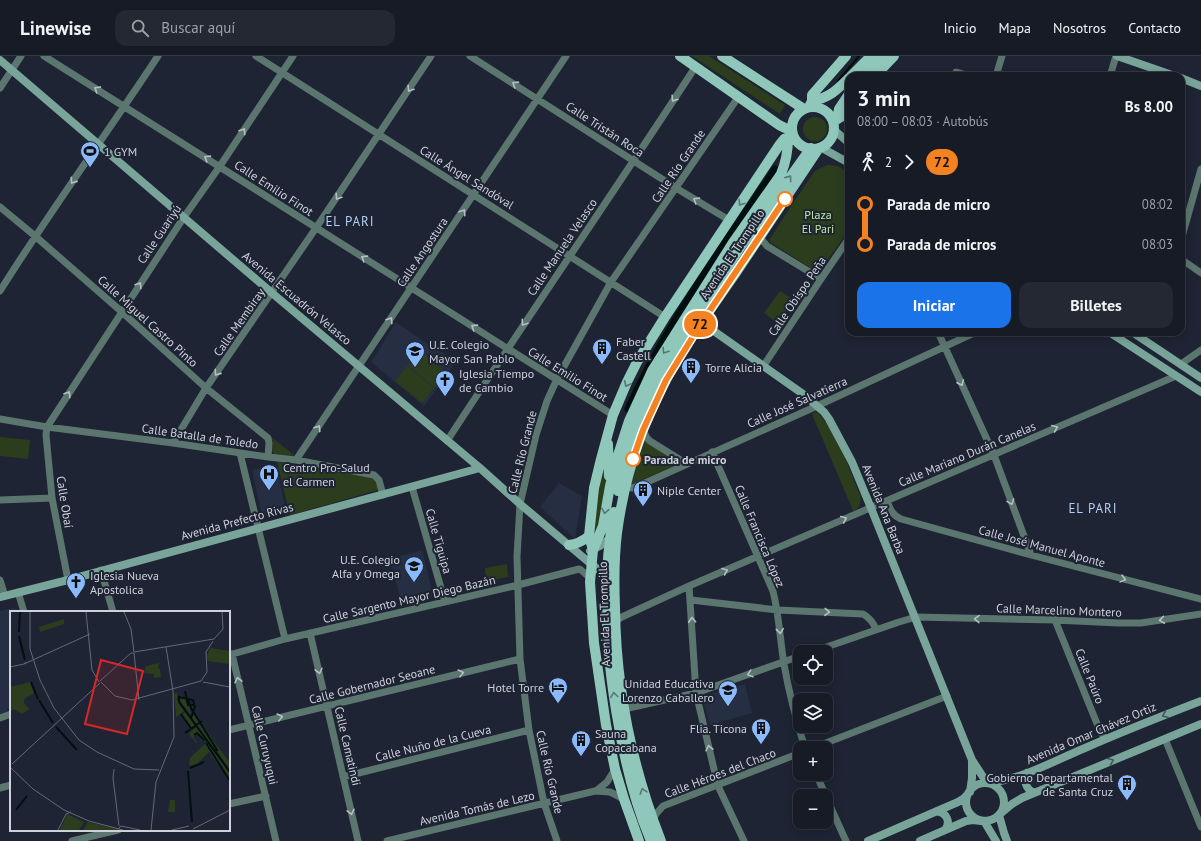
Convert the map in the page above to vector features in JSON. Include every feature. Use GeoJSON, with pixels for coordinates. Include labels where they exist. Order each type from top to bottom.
{"type":"FeatureCollection","features":[{"type":"Feature","properties":{"kind":"main road"},"geometry":{"type":"LineString","coordinates":[[680,56],[785,128],[801,144],[817,148],[829,140],[832,135],[839,109],[845,100]]}},
{"type":"Feature","properties":{"kind":"main road"},"geometry":{"type":"LineString","coordinates":[[722,56],[808,106],[822,110],[829,115],[834,124]]}},
{"type":"Feature","properties":{"kind":"main road"},"geometry":{"type":"LineString","coordinates":[[808,106],[812,95],[846,56]]}},
{"type":"Feature","properties":{"kind":"main road"},"geometry":{"type":"LineString","coordinates":[[855,72],[871,56]]}},
{"type":"Feature","properties":{"kind":"main road"},"geometry":{"type":"LineString","coordinates":[[867,72],[882,56]]}},
{"type":"Feature","properties":{"kind":"main road"},"geometry":{"type":"LineString","coordinates":[[879,72],[894,56]]}},
{"type":"Feature","properties":{"kind":"main road"},"geometry":{"type":"LineString","coordinates":[[791,134],[793,122],[801,111],[824,99],[845,82]]}},
{"type":"Feature","properties":{"kind":"main road"},"geometry":{"type":"LineString","coordinates":[[834,124],[845,113]]}},
{"type":"Feature","properties":{"kind":"main road","name":"Avenida El Trompillo"},"geometry":{"type":"LineString","coordinates":[[593,550],[589,536],[594,488],[613,415],[627,382],[665,317],[729,220],[780,144],[791,134]]}},
{"type":"Feature","properties":{"kind":"main road","name":"Avenida El Trompillo"},"geometry":{"type":"LineString","coordinates":[[639,841],[615,769],[606,725],[594,643],[590,578],[593,550],[603,526],[610,486],[629,421],[652,371],[734,241],[781,174],[785,163],[791,134]]}},
{"type":"Feature","properties":{"kind":"main road","name":"Avenida El Trompillo"},"geometry":{"type":"LineString","coordinates":[[661,841],[652,820],[635,762],[624,709],[617,659],[614,582],[615,559],[626,486],[640,427],[656,401],[666,380],[702,322],[817,148]]}},
{"type":"Feature","properties":{"kind":"main road","name":"Avenida El Trompillo"},"geometry":{"type":"LineString","coordinates":[[651,841],[642,819],[630,781],[616,712],[610,668],[607,623],[607,576],[614,508],[625,459],[640,427],[660,376],[701,308],[741,246],[817,148]]}},
{"type":"Feature","properties":{"kind":"main road"},"geometry":{"type":"LineString","coordinates":[[701,308],[721,293]]}},
{"type":"Feature","properties":{"kind":"main road"},"geometry":{"type":"LineString","coordinates":[[607,436],[610,486]]}},
{"type":"Feature","properties":{"kind":"main road"},"geometry":{"type":"LineString","coordinates":[[569,545],[583,541],[589,536]]}},
{"type":"Feature","properties":{"kind":"street"},"geometry":{"type":"LineString","coordinates":[[0,88],[21,56]]}},
{"type":"Feature","properties":{"kind":"street","name":"Calle Emilio Finot"},"geometry":{"type":"LineString","coordinates":[[44,56],[613,415]]}},
{"type":"Feature","properties":{"kind":"street"},"geometry":{"type":"LineString","coordinates":[[0,291],[35,236],[158,56]]}},
{"type":"Feature","properties":{"kind":"street","name":"Calle Ángel Sandóval"},"geometry":{"type":"LineString","coordinates":[[256,56],[665,317]]}},
{"type":"Feature","properties":{"kind":"street","name":"Calle Guariyú"},"geometry":{"type":"LineString","coordinates":[[47,427],[184,217],[220,166],[293,56]]}},
{"type":"Feature","properties":{"kind":"street","name":"Calle Membiray"},"geometry":{"type":"LineString","coordinates":[[173,442],[206,388],[272,293],[431,56]]}},
{"type":"Feature","properties":{"kind":"street","name":"Calle Tristán Roca"},"geometry":{"type":"LineString","coordinates":[[470,56],[676,188],[729,220]]}},
{"type":"Feature","properties":{"kind":"street","name":"Calle Angostura"},"geometry":{"type":"LineString","coordinates":[[296,460],[360,367],[566,56]]}},
{"type":"Feature","properties":{"kind":"street"},"geometry":{"type":"LineString","coordinates":[[997,72],[1002,56]]}},
{"type":"Feature","properties":{"kind":"street"},"geometry":{"type":"LineString","coordinates":[[1111,72],[1116,56],[1163,72]]}},
{"type":"Feature","properties":{"kind":"street","name":"Avenida Escuadrón Velasco"},"geometry":{"type":"LineString","coordinates":[[0,60],[272,293],[480,468],[520,504],[607,576]]}},
{"type":"Feature","properties":{"kind":"street","name":"Calle Manuela Velasco"},"geometry":{"type":"LineString","coordinates":[[447,441],[696,66]]}},
{"type":"Feature","properties":{"kind":"street"},"geometry":{"type":"LineString","coordinates":[[1185,80],[1201,86]]}},
{"type":"Feature","properties":{"kind":"street","name":"Calle Río Grande"},"geometry":{"type":"LineString","coordinates":[[557,841],[544,803],[529,730],[520,659],[518,557],[520,504],[538,428],[547,401],[557,379],[611,282],[739,96]]}},
{"type":"Feature","properties":{"kind":"street"},"geometry":{"type":"LineString","coordinates":[[834,124],[845,138]]}},
{"type":"Feature","properties":{"kind":"street"},"geometry":{"type":"LineString","coordinates":[[817,148],[845,161]]}},
{"type":"Feature","properties":{"kind":"street"},"geometry":{"type":"LineString","coordinates":[[1185,226],[1201,170]]}},
{"type":"Feature","properties":{"kind":"street","name":"Calle Miguel Castro Pinto"},"geometry":{"type":"LineString","coordinates":[[0,207],[122,312],[206,388],[268,438],[268,457]]}},
{"type":"Feature","properties":{"kind":"street"},"geometry":{"type":"LineString","coordinates":[[760,235],[767,246],[821,279]]}},
{"type":"Feature","properties":{"kind":"street","name":"Calle Obispo Peña"},"geometry":{"type":"LineString","coordinates":[[764,366],[845,244]]}},
{"type":"Feature","properties":{"kind":"street"},"geometry":{"type":"LineString","coordinates":[[1185,262],[1201,273]]}},
{"type":"Feature","properties":{"kind":"street","name":"Avenida Ana Barba"},"geometry":{"type":"LineString","coordinates":[[702,322],[803,394],[824,412],[829,419],[852,462],[972,760],[988,783]]}},
{"type":"Feature","properties":{"kind":"street"},"geometry":{"type":"LineString","coordinates":[[940,336],[994,455],[1031,555]]}},
{"type":"Feature","properties":{"kind":"street","name":"Calle José Salvatierra"},"geometry":{"type":"LineString","coordinates":[[626,486],[629,488],[636,487],[817,406],[968,336]]}},
{"type":"Feature","properties":{"kind":"street"},"geometry":{"type":"LineString","coordinates":[[1115,336],[1201,392]]}},
{"type":"Feature","properties":{"kind":"street"},"geometry":{"type":"LineString","coordinates":[[1138,336],[1201,378]]}},
{"type":"Feature","properties":{"kind":"street"},"geometry":{"type":"LineString","coordinates":[[1181,364],[1201,350]]}},
{"type":"Feature","properties":{"kind":"street","name":"Calle Mariano Durán Canelas"},"geometry":{"type":"LineString","coordinates":[[615,623],[624,616],[689,586],[1176,376]]}},
{"type":"Feature","properties":{"kind":"street","name":"Calle Batalla de Toledo"},"geometry":{"type":"LineString","coordinates":[[0,419],[47,427],[173,442],[296,460],[374,475],[379,480],[383,495]]}},
{"type":"Feature","properties":{"kind":"street","name":"Calle Obaí"},"geometry":{"type":"LineString","coordinates":[[47,427],[46,435],[52,498],[68,580]]}},
{"type":"Feature","properties":{"kind":"street"},"geometry":{"type":"LineString","coordinates":[[640,427],[650,441],[687,464]]}},
{"type":"Feature","properties":{"kind":"street","name":"Calle Francisca López"},"geometry":{"type":"LineString","coordinates":[[712,452],[773,591],[778,610],[784,662],[794,711],[802,741]]}},
{"type":"Feature","properties":{"kind":"street"},"geometry":{"type":"LineString","coordinates":[[240,453],[285,639]]}},
{"type":"Feature","properties":{"kind":"street","name":"Avenida Prefecto Rivas"},"geometry":{"type":"LineString","coordinates":[[2,596],[68,580],[480,468]]}},
{"type":"Feature","properties":{"kind":"street","name":"Calle Tiguipa"},"geometry":{"type":"LineString","coordinates":[[412,487],[445,602]]}},
{"type":"Feature","properties":{"kind":"street"},"geometry":{"type":"LineString","coordinates":[[0,500],[52,498]]}},
{"type":"Feature","properties":{"kind":"street","name":"Calle José Manuel Aponte"},"geometry":{"type":"LineString","coordinates":[[887,501],[891,511],[896,517],[1031,555],[1201,599]]}},
{"type":"Feature","properties":{"kind":"street"},"geometry":{"type":"LineString","coordinates":[[580,555],[593,550],[610,538]]}},
{"type":"Feature","properties":{"kind":"street","name":"Calle Sargento Mayor Diego Bazán"},"geometry":{"type":"LineString","coordinates":[[231,655],[285,639],[518,585],[579,569],[590,578]]}},
{"type":"Feature","properties":{"kind":"street"},"geometry":{"type":"LineString","coordinates":[[102,570],[113,611]]}},
{"type":"Feature","properties":{"kind":"street"},"geometry":{"type":"LineString","coordinates":[[0,580],[2,596]]}},
{"type":"Feature","properties":{"kind":"street"},"geometry":{"type":"LineString","coordinates":[[689,586],[696,692],[718,786],[744,841]]}},
{"type":"Feature","properties":{"kind":"street"},"geometry":{"type":"LineString","coordinates":[[18,592],[24,611]]}},
{"type":"Feature","properties":{"kind":"street"},"geometry":{"type":"LineString","coordinates":[[690,600],[778,610],[863,614],[870,618],[876,629]]}},
{"type":"Feature","properties":{"kind":"street","name":"Calle Marcelino Montero"},"geometry":{"type":"LineString","coordinates":[[831,645],[876,629],[916,618],[1134,623],[1201,614]]}},
{"type":"Feature","properties":{"kind":"street","name":"Calle Paúro"},"geometry":{"type":"LineString","coordinates":[[1055,620],[1100,731],[1105,739]]}},
{"type":"Feature","properties":{"kind":"street","name":"Calle Camatindi"},"geometry":{"type":"LineString","coordinates":[[310,633],[358,841]]}},
{"type":"Feature","properties":{"kind":"street","name":"Calle Curuyuqui"},"geometry":{"type":"LineString","coordinates":[[231,655],[276,841]]}},
{"type":"Feature","properties":{"kind":"street","name":"Calle Gobernador Seoane"},"geometry":{"type":"LineString","coordinates":[[230,730],[520,659]]}},
{"type":"Feature","properties":{"kind":"street"},"geometry":{"type":"LineString","coordinates":[[624,709],[696,692],[793,659]]}},
{"type":"Feature","properties":{"kind":"street"},"geometry":{"type":"LineString","coordinates":[[831,741],[947,696]]}},
{"type":"Feature","properties":{"kind":"street","name":"Avenida Omar Chávez Ortiz"},"geometry":{"type":"LineString","coordinates":[[988,783],[1002,781],[1027,773],[1105,739],[1201,701]]}},
{"type":"Feature","properties":{"kind":"street"},"geometry":{"type":"LineString","coordinates":[[0,718],[10,714]]}},
{"type":"Feature","properties":{"kind":"street"},"geometry":{"type":"LineString","coordinates":[[920,841],[966,821],[992,820],[1012,804],[1034,793],[1201,724]]}},
{"type":"Feature","properties":{"kind":"street","name":"Calle Nuño de la Cueva"},"geometry":{"type":"LineString","coordinates":[[343,777],[529,730]]}},
{"type":"Feature","properties":{"kind":"street"},"geometry":{"type":"LineString","coordinates":[[1165,739],[1201,827]]}},
{"type":"Feature","properties":{"kind":"street","name":"Calle Héroes del Chaco"},"geometry":{"type":"LineString","coordinates":[[652,820],[663,806],[793,756]]}},
{"type":"Feature","properties":{"kind":"street","name":"Avenida Ana Barba"},"geometry":{"type":"LineString","coordinates":[[969,792],[972,778],[972,760]]}},
{"type":"Feature","properties":{"kind":"street","name":"Avenida Tomás de Lezo"},"geometry":{"type":"LineString","coordinates":[[595,791],[608,782],[615,769]]}},
{"type":"Feature","properties":{"kind":"street"},"geometry":{"type":"LineString","coordinates":[[1027,773],[1025,781],[1026,785],[1030,791],[1034,793]]}},
{"type":"Feature","properties":{"kind":"street"},"geometry":{"type":"LineString","coordinates":[[868,841],[958,802],[978,785],[988,783],[1000,790],[1003,795],[1004,802],[1000,814],[1007,841]]}},
{"type":"Feature","properties":{"kind":"street"},"geometry":{"type":"LineString","coordinates":[[0,788],[10,785]]}},
{"type":"Feature","properties":{"kind":"street","name":"Avenida Tomás de Lezo"},"geometry":{"type":"LineString","coordinates":[[386,841],[595,791],[610,792],[624,799]]}},
{"type":"Feature","properties":{"kind":"street"},"geometry":{"type":"LineString","coordinates":[[969,792],[967,798],[968,810],[976,819],[983,821],[996,841]]}},
{"type":"Feature","properties":{"kind":"street"},"geometry":{"type":"LineString","coordinates":[[230,804],[266,796]]}},
{"type":"Feature","properties":{"kind":"street"},"geometry":{"type":"LineString","coordinates":[[937,811],[944,814],[948,820],[945,830]]}},
{"type":"Feature","properties":{"kind":"street"},"geometry":{"type":"LineString","coordinates":[[833,812],[846,841]]}},
{"type":"Feature","properties":{"kind":"street"},"geometry":{"type":"LineString","coordinates":[[72,841],[114,831]]}},
{"type":"Feature","properties":{"kind":"shaded area","name":"U.E. Colegio Mayor San Pablo"},"geometry":{"type":"Polygon","coordinates":[[[396,322],[456,361],[424,406],[371,362],[396,322]]]}},
{"type":"Feature","properties":{"kind":"shaded area","name":"Centro Pro-Salud el Carmen"},"geometry":{"type":"Polygon","coordinates":[[[276,465],[286,511],[262,516],[252,470],[276,465]]]}},
{"type":"Feature","properties":{"kind":"shaded area"},"geometry":{"type":"Polygon","coordinates":[[[559,483],[582,496],[575,539],[540,507],[559,483]]]}},
{"type":"Feature","properties":{"kind":"shaded area","name":"U.E. Colegio Alfa y Omega"},"geometry":{"type":"Polygon","coordinates":[[[422,550],[433,595],[431,597],[402,605],[390,559],[422,550]]]}},
{"type":"Feature","properties":{"kind":"shaded area"},"geometry":{"type":"Polygon","coordinates":[[[13,608],[19,610],[10,611],[10,708],[7,709],[8,711],[0,714],[0,611],[13,608]]]}},
{"type":"Feature","properties":{"kind":"shaded area","name":"Unidad Educativa Lorenzo Caballero"},"geometry":{"type":"Polygon","coordinates":[[[745,684],[752,713],[710,725],[703,701],[704,696],[745,684]]]}},
{"type":"Feature","properties":{"kind":"green space"},"geometry":{"type":"Polygon","coordinates":[[[692,56],[709,56],[785,105],[780,114],[692,56]]]}},
{"type":"Feature","properties":{"kind":"green space"},"geometry":{"type":"Polygon","coordinates":[[[815,117],[820,118],[826,124],[826,134],[820,140],[815,141],[810,140],[804,134],[803,129],[804,124],[810,118],[815,117]]]}},
{"type":"Feature","properties":{"kind":"green space","name":"Plaza El Pari"},"geometry":{"type":"Polygon","coordinates":[[[827,165],[838,166],[845,170],[845,236],[819,272],[770,242],[770,239],[815,171],[827,165]]]}},
{"type":"Feature","properties":{"kind":"green space"},"geometry":{"type":"Polygon","coordinates":[[[780,291],[794,300],[778,324],[764,313],[780,291]]]}},
{"type":"Feature","properties":{"kind":"green space"},"geometry":{"type":"Polygon","coordinates":[[[420,351],[447,373],[435,388],[408,365],[420,351]]]}},
{"type":"Feature","properties":{"kind":"green space"},"geometry":{"type":"Polygon","coordinates":[[[407,366],[434,388],[422,403],[395,381],[407,366]]]}},
{"type":"Feature","properties":{"kind":"green space"},"geometry":{"type":"Polygon","coordinates":[[[815,412],[818,413],[832,431],[860,495],[860,504],[853,511],[812,414],[815,412]]]}},
{"type":"Feature","properties":{"kind":"green space"},"geometry":{"type":"Polygon","coordinates":[[[0,437],[30,440],[28,459],[0,456],[0,437]]]}},
{"type":"Feature","properties":{"kind":"green space"},"geometry":{"type":"Polygon","coordinates":[[[271,437],[294,455],[274,455],[272,451],[273,441],[271,437]]]}},
{"type":"Feature","properties":{"kind":"green space"},"geometry":{"type":"Polygon","coordinates":[[[644,438],[678,464],[639,481],[634,485],[632,481],[644,438]]]}},
{"type":"Feature","properties":{"kind":"green space"},"geometry":{"type":"Polygon","coordinates":[[[607,460],[606,482],[597,536],[593,535],[599,485],[607,460]]]}},
{"type":"Feature","properties":{"kind":"green space"},"geometry":{"type":"Polygon","coordinates":[[[277,462],[373,478],[377,482],[378,490],[290,515],[277,462]]]}},
{"type":"Feature","properties":{"kind":"green space"},"geometry":{"type":"Polygon","coordinates":[[[507,564],[508,577],[486,581],[485,568],[507,564]]]}},
{"type":"Feature","properties":{"kind":"waterway"},"geometry":{"type":"LineString","coordinates":[[846,72],[859,56]]}},
{"type":"Feature","properties":{"kind":"waterway"},"geometry":{"type":"LineString","coordinates":[[838,81],[845,73]]}},
{"type":"Feature","properties":{"kind":"waterway"},"geometry":{"type":"LineString","coordinates":[[628,409],[660,346],[696,286],[775,169]]}},
{"type":"Feature","properties":{"kind":"bus line","name":"72"},"geometry":{"type":"LineString","coordinates":[[633,459],[643,430],[666,380],[702,322],[785,199]]}},
{"type":"Feature","properties":{"kind":"place","name":"1 GYM"},"geometry":{"type":"Point","coordinates":[90,168]}},
{"type":"Feature","properties":{"kind":"place","name":"Faber Castell"},"geometry":{"type":"Point","coordinates":[602,365]}},
{"type":"Feature","properties":{"kind":"place","name":"U.E. Colegio Mayor San Pablo"},"geometry":{"type":"Point","coordinates":[415,368]}},
{"type":"Feature","properties":{"kind":"place","name":"Torre Alicia"},"geometry":{"type":"Point","coordinates":[691,384]}},
{"type":"Feature","properties":{"kind":"place","name":"Iglesia Tiempo de Cambio"},"geometry":{"type":"Point","coordinates":[445,397]}},
{"type":"Feature","properties":{"kind":"place","name":"Parada de micro"},"geometry":{"type":"Point","coordinates":[633,459]}},
{"type":"Feature","properties":{"kind":"place","name":"Centro Pro-Salud el Carmen"},"geometry":{"type":"Point","coordinates":[269,491]}},
{"type":"Feature","properties":{"kind":"place","name":"Niple Center"},"geometry":{"type":"Point","coordinates":[643,507]}},
{"type":"Feature","properties":{"kind":"place","name":"U.E. Colegio Alfa y Omega"},"geometry":{"type":"Point","coordinates":[414,583]}},
{"type":"Feature","properties":{"kind":"place","name":"Iglesia Nueva Apostolica"},"geometry":{"type":"Point","coordinates":[76,599]}},
{"type":"Feature","properties":{"kind":"place","name":"Hotel Torre"},"geometry":{"type":"Point","coordinates":[558,704]}},
{"type":"Feature","properties":{"kind":"place","name":"Unidad Educativa Lorenzo Caballero"},"geometry":{"type":"Point","coordinates":[728,707]}},
{"type":"Feature","properties":{"kind":"place","name":"Flia. Ticona"},"geometry":{"type":"Point","coordinates":[761,745]}},
{"type":"Feature","properties":{"kind":"place","name":"Sauna Copacabana"},"geometry":{"type":"Point","coordinates":[581,757]}},
{"type":"Feature","properties":{"kind":"place","name":"Gobierno Departamental de Santa Cruz"},"geometry":{"type":"Point","coordinates":[1127,801]}},
{"type":"Feature","properties":{"kind":"district","name":"EL PARI"},"geometry":{"type":"Point","coordinates":[350,221]}},
{"type":"Feature","properties":{"kind":"district","name":"EL PARI"},"geometry":{"type":"Point","coordinates":[1093,508]}}]}
